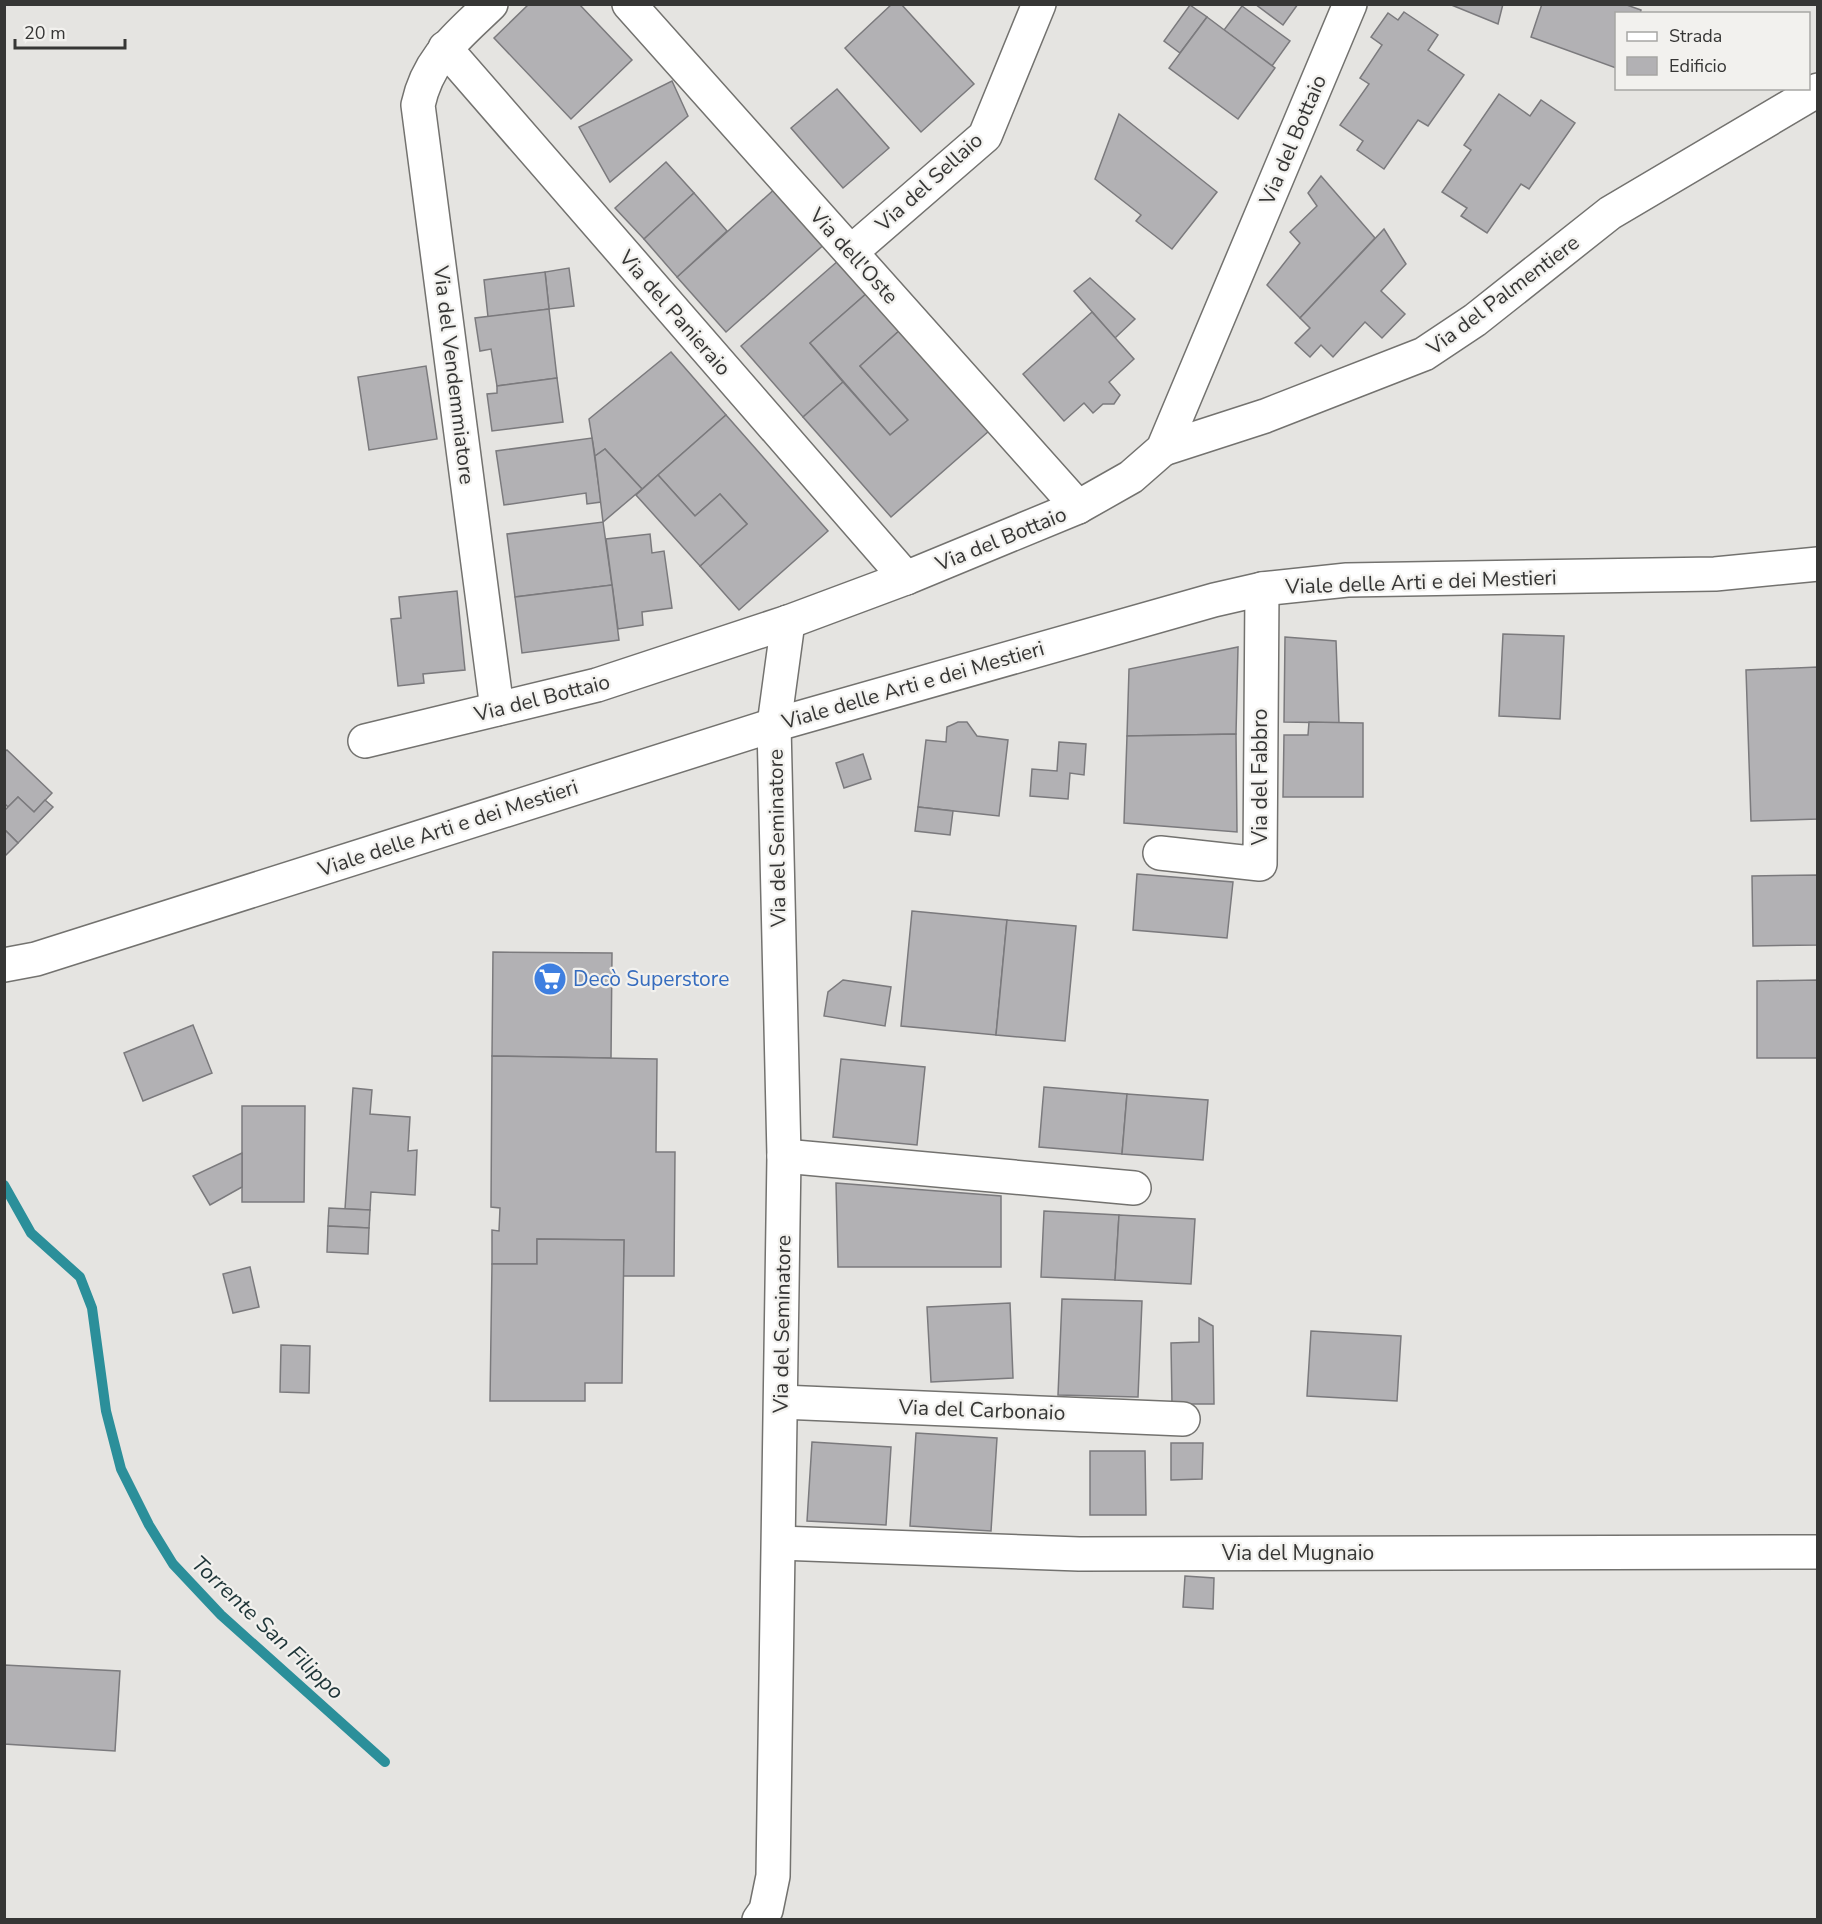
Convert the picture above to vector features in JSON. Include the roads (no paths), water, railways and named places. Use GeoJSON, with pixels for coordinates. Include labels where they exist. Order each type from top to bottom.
{"type":"FeatureCollection","features":[{"type":"Feature","properties":{"kind":"street","name":"Via del Vendemmiatore"},"geometry":{"type":"LineString","coordinates":[[491,4],[445,48],[423,82],[418,105],[497,709]]}},
{"type":"Feature","properties":{"kind":"street","name":"Via dell'Oste"},"geometry":{"type":"LineString","coordinates":[[629,4],[1078,507]]}},
{"type":"Feature","properties":{"kind":"street","name":"Via del Sellaio"},"geometry":{"type":"LineString","coordinates":[[850,252],[985,136],[1039,4]]}},
{"type":"Feature","properties":{"kind":"street","name":"Via del Bottaio"},"geometry":{"type":"LineString","coordinates":[[365,741],[597,685],[788,622],[906,578],[1078,507],[1131,477],[1163,449],[1350,4]]}},
{"type":"Feature","properties":{"kind":"street","name":"Via del Panieraio"},"geometry":{"type":"LineString","coordinates":[[445,48],[906,578]]}},
{"type":"Feature","properties":{"kind":"street","name":"Via del Palmentiere"},"geometry":{"type":"LineString","coordinates":[[1163,449],[1265,416],[1424,354],[1475,320],[1610,213],[1818,90]]}},
{"type":"Feature","properties":{"kind":"street","name":"Viale delle Arti e dei Mestieri"},"geometry":{"type":"LineString","coordinates":[[4,964],[36,959],[774,725],[1202,603],[1262,589],[1347,580],[1715,574],[1818,564]]}},
{"type":"Feature","properties":{"kind":"street","name":"Via del Fabbro"},"geometry":{"type":"LineString","coordinates":[[1160,853],[1260,864],[1262,589]]}},
{"type":"Feature","properties":{"kind":"street","name":"Via del Seminatore"},"geometry":{"type":"LineString","coordinates":[[759,1920],[766,1910],[773,1876],[784,1156],[774,725],[788,622]]}},
{"type":"Feature","properties":{"kind":"street"},"geometry":{"type":"LineString","coordinates":[[4,948],[36,959]]}},
{"type":"Feature","properties":{"kind":"street"},"geometry":{"type":"LineString","coordinates":[[784,1156],[1134,1188]]}},
{"type":"Feature","properties":{"kind":"street","name":"Via del Carbonaio"},"geometry":{"type":"LineString","coordinates":[[781,1402],[1183,1419]]}},
{"type":"Feature","properties":{"kind":"street","name":"Via del Mugnaio"},"geometry":{"type":"LineString","coordinates":[[779,1543],[1079,1554],[1818,1552]]}},
{"type":"Feature","properties":{"kind":"waterway","name":"Torrente San Filippo"},"geometry":{"type":"LineString","coordinates":[[4,1185],[31,1233],[80,1277],[92,1308],[106,1411],[121,1469],[149,1525],[173,1564],[221,1615],[385,1762]]}},
{"type":"Feature","properties":{"kind":"place","name":"Decò Superstore"},"geometry":{"type":"Point","coordinates":[550,979]}}]}
